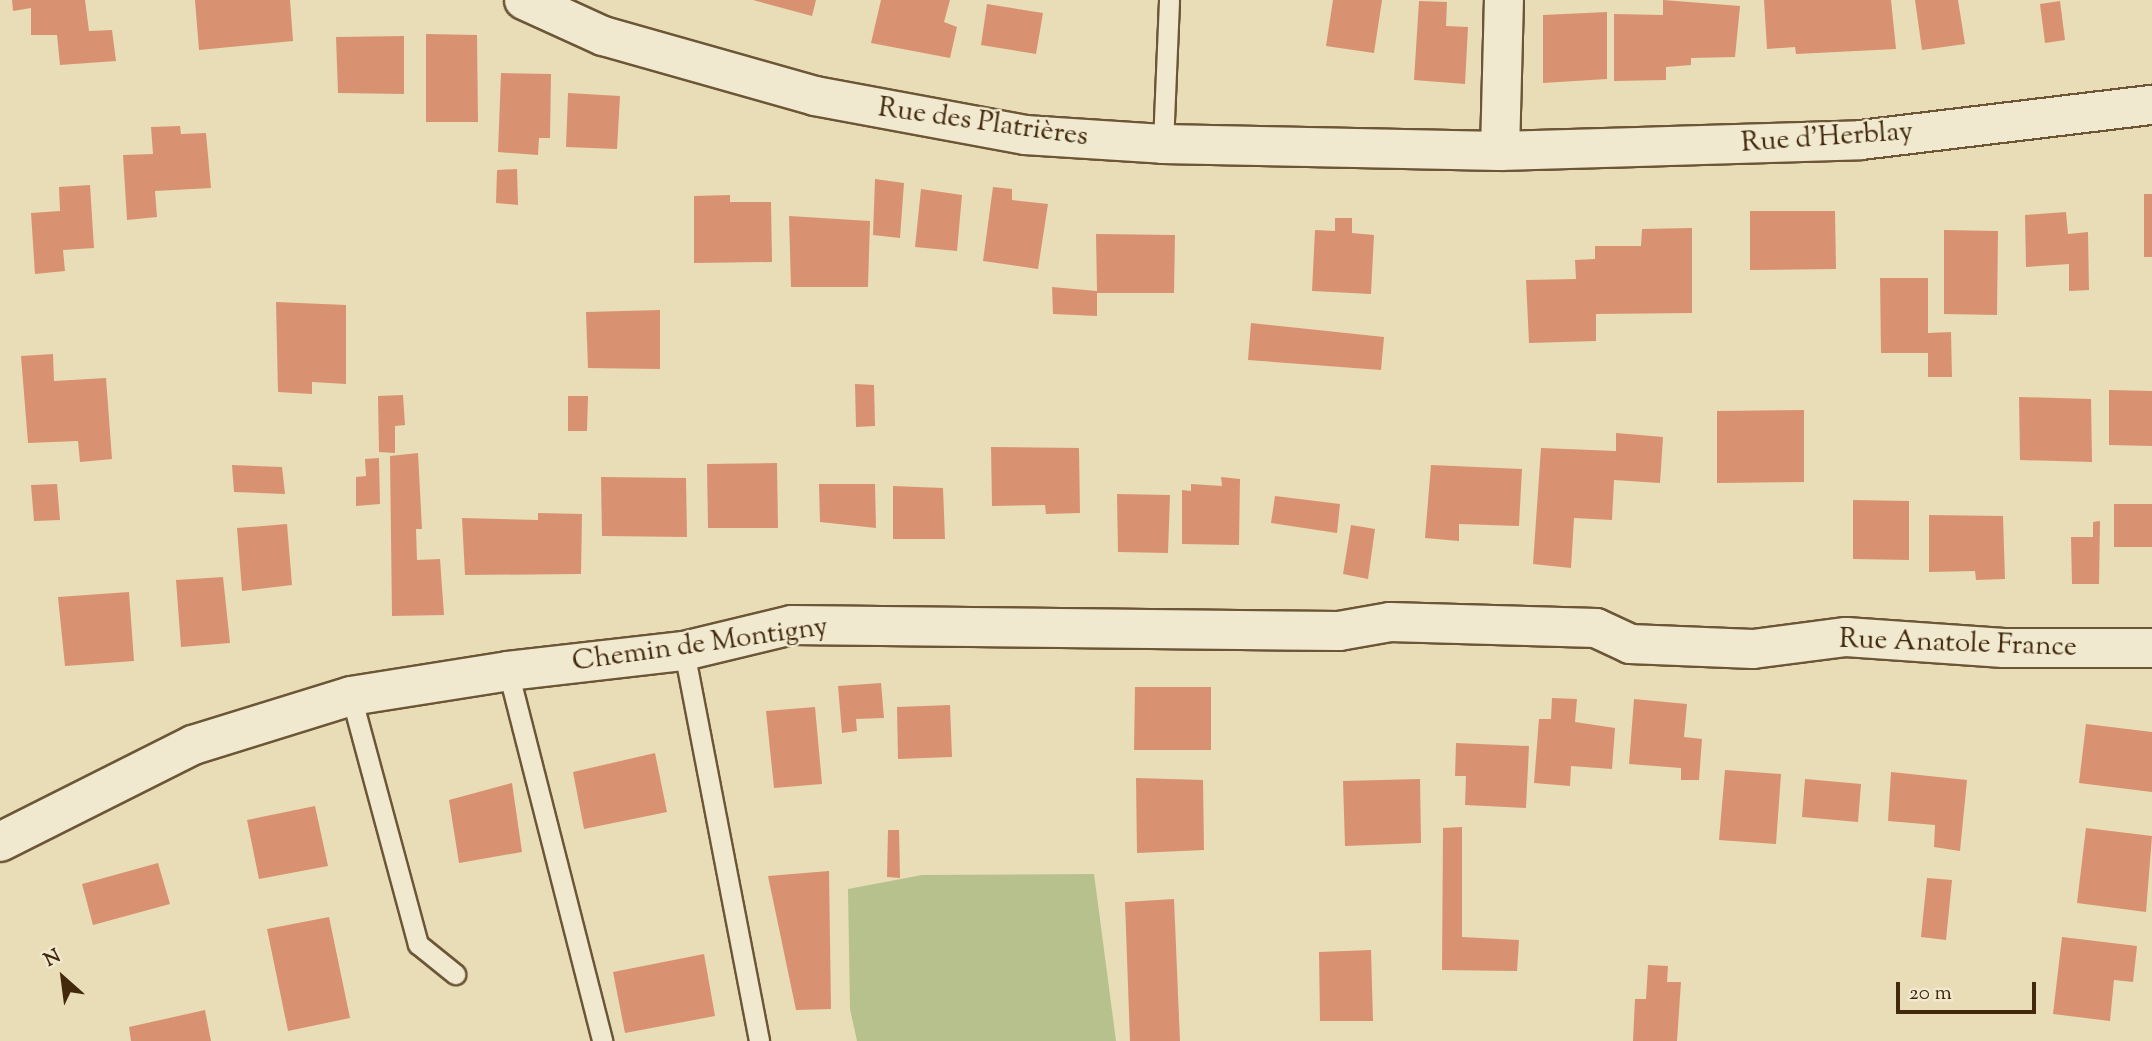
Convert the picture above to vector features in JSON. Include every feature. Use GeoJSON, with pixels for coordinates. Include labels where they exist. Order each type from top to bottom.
{"type":"FeatureCollection","features":[{"type":"Feature","properties":{"kind":"street","name":"Rue des Platrières"},"geometry":{"type":"LineString","coordinates":[[524,0],[603,36],[815,96],[1025,135],[1163,144],[1500,151]]}},
{"type":"Feature","properties":{"kind":"street"},"geometry":{"type":"LineString","coordinates":[[1500,151],[1504,0]]}},
{"type":"Feature","properties":{"kind":"street","name":"Rue d'Herblay"},"geometry":{"type":"LineString","coordinates":[[1500,151],[1861,140],[2152,105]]}},
{"type":"Feature","properties":{"kind":"street","name":"Rue Anatole France"},"geometry":{"type":"LineString","coordinates":[[1390,622],[1596,628],[1630,644],[1752,649],[1846,637],[2004,648],[2152,648]]}},
{"type":"Feature","properties":{"kind":"street","name":"Chemin de Montigny"},"geometry":{"type":"LineString","coordinates":[[0,842],[193,745],[351,696],[508,671],[684,652],[792,625],[1339,631],[1390,622]]}},
{"type":"Feature","properties":{"kind":"lane"},"geometry":{"type":"LineString","coordinates":[[1163,144],[1169,0]]}},
{"type":"Feature","properties":{"kind":"lane"},"geometry":{"type":"LineString","coordinates":[[684,652],[760,1041]]}},
{"type":"Feature","properties":{"kind":"lane"},"geometry":{"type":"LineString","coordinates":[[508,671],[602,1041]]}},
{"type":"Feature","properties":{"kind":"lane"},"geometry":{"type":"LineString","coordinates":[[351,696],[418,944],[455,974]]}},
{"type":"Feature","properties":{"kind":"green space"},"geometry":{"type":"Polygon","coordinates":[[[1094,874],[1116,1041],[857,1041],[850,1009],[848,889],[922,875],[1094,874]]]}},
{"type":"Feature","properties":{"kind":"building"},"geometry":{"type":"Polygon","coordinates":[[[12,0],[85,0],[89,31],[112,30],[116,61],[60,65],[57,35],[31,35],[31,8],[13,11],[12,0]]]}},
{"type":"Feature","properties":{"kind":"building"},"geometry":{"type":"Polygon","coordinates":[[[195,0],[290,0],[293,41],[199,50],[195,0]]]}},
{"type":"Feature","properties":{"kind":"building"},"geometry":{"type":"Polygon","coordinates":[[[753,0],[816,0],[812,16],[753,0]]]}},
{"type":"Feature","properties":{"kind":"building"},"geometry":{"type":"Polygon","coordinates":[[[881,0],[950,0],[944,22],[957,27],[950,58],[871,43],[881,0]]]}},
{"type":"Feature","properties":{"kind":"building"},"geometry":{"type":"Polygon","coordinates":[[[1333,0],[1382,0],[1374,53],[1326,46],[1333,0]]]}},
{"type":"Feature","properties":{"kind":"building"},"geometry":{"type":"Polygon","coordinates":[[[1663,0],[1740,6],[1735,57],[1691,58],[1691,65],[1666,67],[1666,80],[1614,81],[1614,14],[1663,15],[1663,0]]]}},
{"type":"Feature","properties":{"kind":"building"},"geometry":{"type":"Polygon","coordinates":[[[1764,0],[1891,0],[1896,49],[1796,54],[1795,47],[1767,49],[1764,0]]]}},
{"type":"Feature","properties":{"kind":"building"},"geometry":{"type":"Polygon","coordinates":[[[1915,0],[1958,0],[1965,44],[1922,50],[1915,0]]]}},
{"type":"Feature","properties":{"kind":"building"},"geometry":{"type":"Polygon","coordinates":[[[1419,1],[1447,2],[1446,26],[1468,27],[1465,84],[1414,80],[1419,1]]]}},
{"type":"Feature","properties":{"kind":"building"},"geometry":{"type":"Polygon","coordinates":[[[2060,1],[2065,40],[2045,43],[2040,4],[2060,1]]]}},
{"type":"Feature","properties":{"kind":"building"},"geometry":{"type":"Polygon","coordinates":[[[987,4],[1043,13],[1036,54],[981,45],[987,4]]]}},
{"type":"Feature","properties":{"kind":"building"},"geometry":{"type":"Polygon","coordinates":[[[1607,12],[1607,79],[1543,83],[1543,15],[1607,12]]]}},
{"type":"Feature","properties":{"kind":"building"},"geometry":{"type":"Polygon","coordinates":[[[426,34],[477,35],[478,122],[426,122],[426,34]]]}},
{"type":"Feature","properties":{"kind":"building"},"geometry":{"type":"Polygon","coordinates":[[[404,36],[404,94],[338,93],[336,37],[404,36]]]}},
{"type":"Feature","properties":{"kind":"building"},"geometry":{"type":"Polygon","coordinates":[[[501,73],[551,74],[550,138],[539,138],[538,155],[498,152],[501,73]]]}},
{"type":"Feature","properties":{"kind":"building"},"geometry":{"type":"Polygon","coordinates":[[[568,93],[620,96],[617,149],[566,147],[568,93]]]}},
{"type":"Feature","properties":{"kind":"building"},"geometry":{"type":"Polygon","coordinates":[[[180,126],[181,134],[206,133],[211,188],[155,191],[157,217],[127,220],[123,155],[153,154],[151,127],[180,126]]]}},
{"type":"Feature","properties":{"kind":"building"},"geometry":{"type":"Polygon","coordinates":[[[517,169],[518,205],[496,203],[497,170],[517,169]]]}},
{"type":"Feature","properties":{"kind":"building"},"geometry":{"type":"Polygon","coordinates":[[[875,179],[904,183],[900,238],[873,235],[875,179]]]}},
{"type":"Feature","properties":{"kind":"building"},"geometry":{"type":"Polygon","coordinates":[[[90,185],[94,248],[63,250],[65,271],[35,274],[31,213],[60,211],[59,187],[90,185]]]}},
{"type":"Feature","properties":{"kind":"building"},"geometry":{"type":"Polygon","coordinates":[[[993,187],[1012,189],[1012,200],[1048,204],[1038,269],[983,261],[993,187]]]}},
{"type":"Feature","properties":{"kind":"building"},"geometry":{"type":"Polygon","coordinates":[[[921,189],[962,195],[957,251],[915,247],[921,189]]]}},
{"type":"Feature","properties":{"kind":"building"},"geometry":{"type":"Polygon","coordinates":[[[2144,194],[2152,194],[2152,257],[2144,257],[2144,194]]]}},
{"type":"Feature","properties":{"kind":"building"},"geometry":{"type":"Polygon","coordinates":[[[730,195],[730,202],[771,202],[772,262],[694,263],[694,196],[730,195]]]}},
{"type":"Feature","properties":{"kind":"building"},"geometry":{"type":"Polygon","coordinates":[[[1750,211],[1835,211],[1836,269],[1750,270],[1750,211]]]}},
{"type":"Feature","properties":{"kind":"building"},"geometry":{"type":"Polygon","coordinates":[[[2066,212],[2068,234],[2088,232],[2089,290],[2069,291],[2069,264],[2026,267],[2025,215],[2066,212]]]}},
{"type":"Feature","properties":{"kind":"building"},"geometry":{"type":"Polygon","coordinates":[[[789,216],[870,221],[868,287],[791,287],[789,216]]]}},
{"type":"Feature","properties":{"kind":"building"},"geometry":{"type":"Polygon","coordinates":[[[1335,218],[1352,218],[1352,233],[1374,235],[1371,294],[1312,291],[1315,230],[1335,231],[1335,218]]]}},
{"type":"Feature","properties":{"kind":"building"},"geometry":{"type":"Polygon","coordinates":[[[1692,228],[1692,313],[1596,314],[1596,341],[1529,343],[1526,280],[1576,279],[1575,260],[1595,259],[1595,246],[1641,246],[1642,229],[1692,228]]]}},
{"type":"Feature","properties":{"kind":"building"},"geometry":{"type":"Polygon","coordinates":[[[1944,230],[1998,231],[1997,315],[1944,314],[1944,230]]]}},
{"type":"Feature","properties":{"kind":"building"},"geometry":{"type":"Polygon","coordinates":[[[1096,234],[1175,235],[1174,293],[1097,293],[1097,316],[1053,314],[1052,287],[1097,291],[1096,234]]]}},
{"type":"Feature","properties":{"kind":"building"},"geometry":{"type":"Polygon","coordinates":[[[1880,278],[1928,278],[1928,333],[1951,332],[1952,377],[1928,377],[1928,353],[1881,353],[1880,278]]]}},
{"type":"Feature","properties":{"kind":"building"},"geometry":{"type":"Polygon","coordinates":[[[276,302],[346,305],[346,384],[312,382],[312,394],[278,392],[276,302]]]}},
{"type":"Feature","properties":{"kind":"building"},"geometry":{"type":"Polygon","coordinates":[[[660,310],[660,369],[588,368],[586,312],[660,310]]]}},
{"type":"Feature","properties":{"kind":"building"},"geometry":{"type":"Polygon","coordinates":[[[1251,323],[1384,337],[1381,370],[1248,360],[1251,323]]]}},
{"type":"Feature","properties":{"kind":"building"},"geometry":{"type":"Polygon","coordinates":[[[53,354],[54,381],[106,378],[112,459],[80,462],[78,441],[28,443],[21,356],[53,354]]]}},
{"type":"Feature","properties":{"kind":"building"},"geometry":{"type":"Polygon","coordinates":[[[855,384],[874,385],[875,426],[856,427],[855,384]]]}},
{"type":"Feature","properties":{"kind":"building"},"geometry":{"type":"Polygon","coordinates":[[[2109,390],[2152,391],[2152,446],[2109,445],[2109,390]]]}},
{"type":"Feature","properties":{"kind":"building"},"geometry":{"type":"Polygon","coordinates":[[[403,395],[405,425],[395,426],[395,453],[379,452],[378,396],[403,395]]]}},
{"type":"Feature","properties":{"kind":"building"},"geometry":{"type":"Polygon","coordinates":[[[568,396],[588,396],[587,431],[568,431],[568,396]]]}},
{"type":"Feature","properties":{"kind":"building"},"geometry":{"type":"Polygon","coordinates":[[[2019,397],[2091,399],[2092,462],[2020,460],[2019,397]]]}},
{"type":"Feature","properties":{"kind":"building"},"geometry":{"type":"Polygon","coordinates":[[[1804,410],[1804,482],[1717,483],[1717,411],[1804,410]]]}},
{"type":"Feature","properties":{"kind":"building"},"geometry":{"type":"Polygon","coordinates":[[[1616,433],[1663,437],[1660,483],[1614,480],[1612,520],[1574,518],[1571,568],[1533,564],[1541,448],[1616,451],[1616,433]]]}},
{"type":"Feature","properties":{"kind":"building"},"geometry":{"type":"Polygon","coordinates":[[[991,447],[1079,448],[1080,513],[1046,514],[1045,505],[992,506],[991,447]]]}},
{"type":"Feature","properties":{"kind":"building"},"geometry":{"type":"Polygon","coordinates":[[[418,453],[422,529],[416,529],[417,560],[440,559],[444,615],[392,616],[390,456],[418,453]]]}},
{"type":"Feature","properties":{"kind":"building"},"geometry":{"type":"Polygon","coordinates":[[[379,458],[380,504],[356,506],[356,477],[366,476],[365,459],[379,458]]]}},
{"type":"Feature","properties":{"kind":"building"},"geometry":{"type":"Polygon","coordinates":[[[777,463],[778,528],[708,528],[707,464],[777,463]]]}},
{"type":"Feature","properties":{"kind":"building"},"geometry":{"type":"Polygon","coordinates":[[[232,465],[282,467],[285,494],[234,492],[232,465]]]}},
{"type":"Feature","properties":{"kind":"building"},"geometry":{"type":"Polygon","coordinates":[[[1431,465],[1522,469],[1519,526],[1459,524],[1459,541],[1425,538],[1431,465]]]}},
{"type":"Feature","properties":{"kind":"building"},"geometry":{"type":"Polygon","coordinates":[[[601,477],[686,478],[687,537],[602,536],[601,477]]]}},
{"type":"Feature","properties":{"kind":"building"},"geometry":{"type":"Polygon","coordinates":[[[1221,477],[1240,479],[1239,545],[1182,544],[1182,490],[1191,491],[1191,484],[1222,486],[1221,477]]]}},
{"type":"Feature","properties":{"kind":"building"},"geometry":{"type":"Polygon","coordinates":[[[57,484],[60,520],[34,521],[31,485],[57,484]]]}},
{"type":"Feature","properties":{"kind":"building"},"geometry":{"type":"Polygon","coordinates":[[[819,484],[875,484],[876,528],[820,522],[819,484]]]}},
{"type":"Feature","properties":{"kind":"building"},"geometry":{"type":"Polygon","coordinates":[[[893,486],[943,488],[945,539],[893,539],[893,486]]]}},
{"type":"Feature","properties":{"kind":"building"},"geometry":{"type":"Polygon","coordinates":[[[1117,494],[1170,495],[1168,553],[1118,552],[1117,494]]]}},
{"type":"Feature","properties":{"kind":"building"},"geometry":{"type":"Polygon","coordinates":[[[1275,496],[1340,504],[1337,533],[1271,523],[1275,496]]]}},
{"type":"Feature","properties":{"kind":"building"},"geometry":{"type":"Polygon","coordinates":[[[1853,500],[1909,501],[1909,560],[1853,559],[1853,500]]]}},
{"type":"Feature","properties":{"kind":"building"},"geometry":{"type":"Polygon","coordinates":[[[2114,504],[2152,504],[2152,547],[2114,547],[2114,504]]]}},
{"type":"Feature","properties":{"kind":"building"},"geometry":{"type":"Polygon","coordinates":[[[538,513],[582,514],[581,574],[465,575],[462,518],[538,520],[538,513]]]}},
{"type":"Feature","properties":{"kind":"building"},"geometry":{"type":"Polygon","coordinates":[[[1929,515],[2003,516],[2005,579],[1976,580],[1975,571],[1929,572],[1929,515]]]}},
{"type":"Feature","properties":{"kind":"building"},"geometry":{"type":"Polygon","coordinates":[[[2100,521],[2099,584],[2072,584],[2071,537],[2093,537],[2093,522],[2100,521]]]}},
{"type":"Feature","properties":{"kind":"building"},"geometry":{"type":"Polygon","coordinates":[[[287,524],[292,585],[242,591],[237,528],[287,524]]]}},
{"type":"Feature","properties":{"kind":"building"},"geometry":{"type":"Polygon","coordinates":[[[1351,525],[1375,529],[1368,579],[1343,574],[1351,525]]]}},
{"type":"Feature","properties":{"kind":"building"},"geometry":{"type":"Polygon","coordinates":[[[223,577],[230,643],[181,647],[176,580],[223,577]]]}},
{"type":"Feature","properties":{"kind":"building"},"geometry":{"type":"Polygon","coordinates":[[[129,592],[134,661],[65,666],[58,597],[129,592]]]}},
{"type":"Feature","properties":{"kind":"building"},"geometry":{"type":"Polygon","coordinates":[[[881,683],[884,718],[856,719],[857,731],[842,733],[838,686],[881,683]]]}},
{"type":"Feature","properties":{"kind":"building"},"geometry":{"type":"Polygon","coordinates":[[[1135,687],[1211,687],[1211,750],[1134,750],[1135,687]]]}},
{"type":"Feature","properties":{"kind":"building"},"geometry":{"type":"Polygon","coordinates":[[[1552,698],[1577,699],[1575,722],[1615,728],[1612,769],[1571,766],[1570,786],[1534,783],[1539,719],[1551,719],[1552,698]]]}},
{"type":"Feature","properties":{"kind":"building"},"geometry":{"type":"Polygon","coordinates":[[[1634,699],[1687,704],[1684,737],[1702,739],[1699,780],[1681,780],[1681,768],[1629,764],[1634,699]]]}},
{"type":"Feature","properties":{"kind":"building"},"geometry":{"type":"Polygon","coordinates":[[[950,705],[952,757],[898,759],[897,707],[950,705]]]}},
{"type":"Feature","properties":{"kind":"building"},"geometry":{"type":"Polygon","coordinates":[[[815,707],[822,784],[774,788],[766,711],[815,707]]]}},
{"type":"Feature","properties":{"kind":"building"},"geometry":{"type":"Polygon","coordinates":[[[2086,724],[2152,732],[2152,792],[2079,783],[2086,724]]]}},
{"type":"Feature","properties":{"kind":"building"},"geometry":{"type":"Polygon","coordinates":[[[1456,743],[1529,746],[1526,808],[1465,805],[1466,776],[1455,776],[1456,743]]]}},
{"type":"Feature","properties":{"kind":"building"},"geometry":{"type":"Polygon","coordinates":[[[655,753],[667,812],[584,829],[573,772],[655,753]]]}},
{"type":"Feature","properties":{"kind":"building"},"geometry":{"type":"Polygon","coordinates":[[[1725,770],[1781,774],[1776,844],[1719,840],[1725,770]]]}},
{"type":"Feature","properties":{"kind":"building"},"geometry":{"type":"Polygon","coordinates":[[[1891,772],[1967,780],[1960,851],[1934,847],[1935,825],[1888,821],[1891,772]]]}},
{"type":"Feature","properties":{"kind":"building"},"geometry":{"type":"Polygon","coordinates":[[[1136,778],[1203,780],[1204,850],[1137,853],[1136,778]]]}},
{"type":"Feature","properties":{"kind":"building"},"geometry":{"type":"Polygon","coordinates":[[[1420,779],[1421,843],[1345,846],[1343,781],[1420,779]]]}},
{"type":"Feature","properties":{"kind":"building"},"geometry":{"type":"Polygon","coordinates":[[[1805,779],[1861,784],[1858,822],[1802,817],[1805,779]]]}},
{"type":"Feature","properties":{"kind":"building"},"geometry":{"type":"Polygon","coordinates":[[[512,783],[522,852],[459,863],[449,800],[512,783]]]}},
{"type":"Feature","properties":{"kind":"building"},"geometry":{"type":"Polygon","coordinates":[[[315,806],[328,866],[259,879],[247,820],[315,806]]]}},
{"type":"Feature","properties":{"kind":"building"},"geometry":{"type":"Polygon","coordinates":[[[1462,827],[1462,937],[1519,940],[1517,971],[1442,970],[1443,828],[1462,827]]]}},
{"type":"Feature","properties":{"kind":"building"},"geometry":{"type":"Polygon","coordinates":[[[2086,828],[2152,836],[2146,912],[2077,903],[2086,828]]]}},
{"type":"Feature","properties":{"kind":"building"},"geometry":{"type":"Polygon","coordinates":[[[888,830],[899,830],[900,878],[887,877],[888,830]]]}},
{"type":"Feature","properties":{"kind":"building"},"geometry":{"type":"Polygon","coordinates":[[[158,863],[170,904],[93,925],[82,884],[158,863]]]}},
{"type":"Feature","properties":{"kind":"building"},"geometry":{"type":"Polygon","coordinates":[[[829,871],[831,1009],[796,1010],[768,876],[829,871]]]}},
{"type":"Feature","properties":{"kind":"building"},"geometry":{"type":"Polygon","coordinates":[[[1927,878],[1952,880],[1946,940],[1921,937],[1927,878]]]}},
{"type":"Feature","properties":{"kind":"building"},"geometry":{"type":"Polygon","coordinates":[[[1174,899],[1180,1041],[1130,1041],[1125,902],[1174,899]]]}},
{"type":"Feature","properties":{"kind":"building"},"geometry":{"type":"Polygon","coordinates":[[[329,917],[350,1018],[288,1031],[267,929],[329,917]]]}},
{"type":"Feature","properties":{"kind":"building"},"geometry":{"type":"Polygon","coordinates":[[[2062,937],[2137,946],[2133,982],[2114,980],[2110,1021],[2053,1014],[2062,937]]]}},
{"type":"Feature","properties":{"kind":"building"},"geometry":{"type":"Polygon","coordinates":[[[1371,950],[1373,1021],[1320,1021],[1319,952],[1371,950]]]}},
{"type":"Feature","properties":{"kind":"building"},"geometry":{"type":"Polygon","coordinates":[[[704,954],[715,1016],[625,1033],[613,972],[704,954]]]}},
{"type":"Feature","properties":{"kind":"building"},"geometry":{"type":"Polygon","coordinates":[[[1648,965],[1668,966],[1667,982],[1681,982],[1677,1041],[1633,1041],[1635,999],[1646,999],[1648,965]]]}},
{"type":"Feature","properties":{"kind":"building"},"geometry":{"type":"Polygon","coordinates":[[[205,1010],[211,1041],[131,1041],[129,1027],[205,1010]]]}}]}
